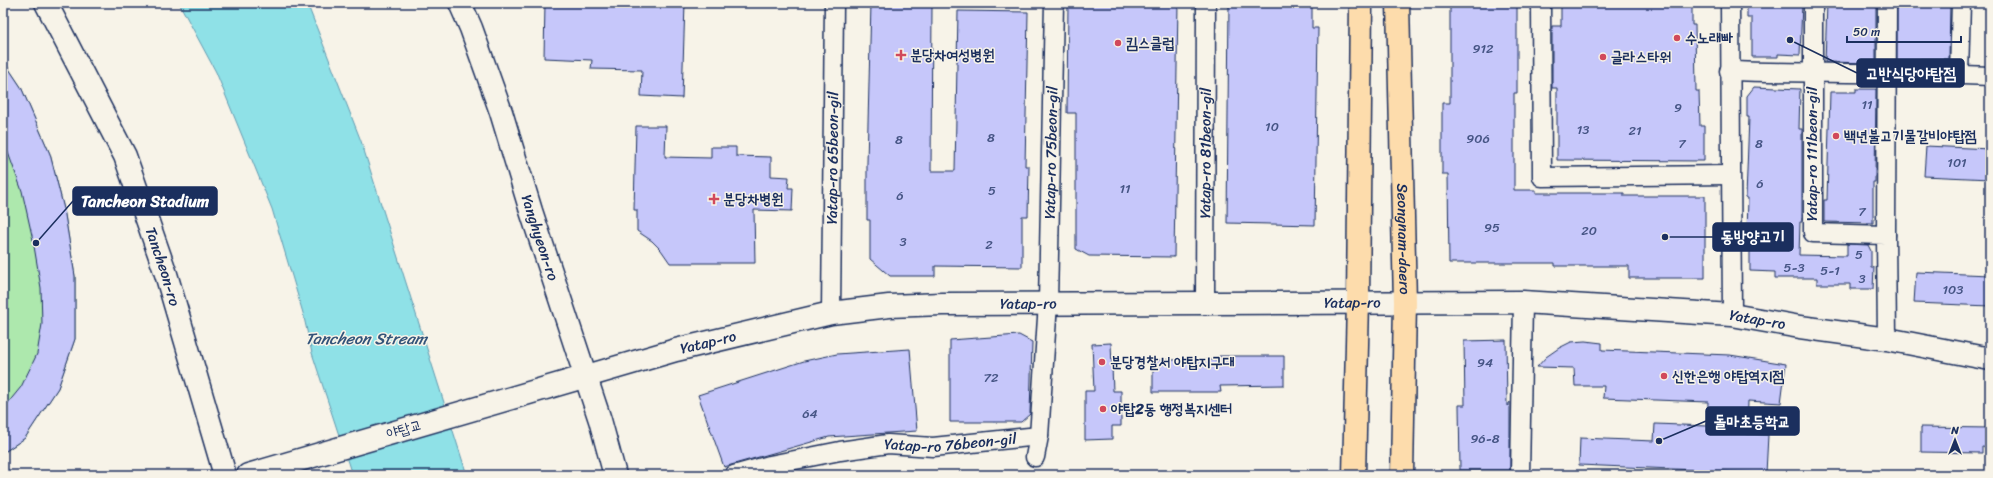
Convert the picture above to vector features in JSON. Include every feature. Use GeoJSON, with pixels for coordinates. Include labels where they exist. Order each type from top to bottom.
{"type":"FeatureCollection","features":[{"type":"Feature","properties":{"kind":"main road"},"geometry":{"type":"LineString","coordinates":[[1354,475],[1358,301],[1361,3]]}},
{"type":"Feature","properties":{"kind":"main road","name":"Seongnam-daero"},"geometry":{"type":"LineString","coordinates":[[1398,3],[1405,302],[1402,475]]}},
{"type":"Feature","properties":{"kind":"street","name":"Tancheon-ro"},"geometry":{"type":"LineString","coordinates":[[46,3],[125,156],[166,274],[225,475]]}},
{"type":"Feature","properties":{"kind":"street","name":"Yanghyeon-ro"},"geometry":{"type":"LineString","coordinates":[[460,3],[471,28],[501,112],[584,376],[600,420],[615,475]]}},
{"type":"Feature","properties":{"kind":"street","name":"Yatap-ro 65beon-gil"},"geometry":{"type":"LineString","coordinates":[[831,313],[834,3]]}},
{"type":"Feature","properties":{"kind":"street","name":"Yatap-ro 75beon-gil"},"geometry":{"type":"LineString","coordinates":[[1048,303],[1054,3]]}},
{"type":"Feature","properties":{"kind":"street","name":"Yatap-ro 81beon-gil"},"geometry":{"type":"LineString","coordinates":[[1205,304],[1206,3]]}},
{"type":"Feature","properties":{"kind":"street"},"geometry":{"type":"LineString","coordinates":[[1541,3],[1542,177],[1730,175]]}},
{"type":"Feature","properties":{"kind":"street"},"geometry":{"type":"LineString","coordinates":[[1730,3],[1732,315]]}},
{"type":"Feature","properties":{"kind":"street"},"geometry":{"type":"LineString","coordinates":[[1812,74],[1813,3]]}},
{"type":"Feature","properties":{"kind":"street"},"geometry":{"type":"LineString","coordinates":[[1887,3],[1887,339]]}},
{"type":"Feature","properties":{"kind":"street"},"geometry":{"type":"LineString","coordinates":[[1959,74],[1961,3]]}},
{"type":"Feature","properties":{"kind":"street"},"geometry":{"type":"LineString","coordinates":[[1730,71],[1812,74],[1887,72],[1990,76]]}},
{"type":"Feature","properties":{"kind":"street","name":"Yatap-ro 111beon-gil"},"geometry":{"type":"LineString","coordinates":[[1812,74],[1813,232],[1886,235]]}},
{"type":"Feature","properties":{"kind":"street","name":"Yatap-ro"},"geometry":{"type":"LineString","coordinates":[[544,388],[676,350],[831,313],[889,306],[942,304],[1205,304],[1358,301],[1523,302],[1732,315],[1800,327],[1887,339],[1990,359]]}},
{"type":"Feature","properties":{"kind":"street"},"geometry":{"type":"LineString","coordinates":[[1520,475],[1523,302]]}},
{"type":"Feature","properties":{"kind":"street","name":"Yatap-ro 76beon-gil"},"geometry":{"type":"LineString","coordinates":[[734,475],[770,465],[840,451],[881,445],[933,447],[1039,436],[1048,303]]}},
{"type":"Feature","properties":{"kind":"street","name":"야탑교"},"geometry":{"type":"LineString","coordinates":[[256,472],[544,388]]}},
{"type":"Feature","properties":{"kind":"street"},"geometry":{"type":"LineString","coordinates":[[1035,457],[1039,436]]}},
{"type":"Feature","properties":{"kind":"green space"},"geometry":{"type":"Polygon","coordinates":[[[3,60],[21,87],[50,154],[64,209],[75,276],[75,339],[58,388],[25,438],[3,453],[3,60]]]}},
{"type":"Feature","properties":{"kind":"water","name":"Tancheon Stream"},"geometry":{"type":"Polygon","coordinates":[[[179,3],[307,3],[361,141],[467,475],[352,475],[312,353],[303,313],[272,209],[216,72],[179,3]]]}},
{"type":"Feature","properties":{"kind":"building"},"geometry":{"type":"Polygon","coordinates":[[[545,3],[685,3],[682,98],[641,96],[642,70],[591,69],[592,60],[544,58],[545,3]]]}},
{"type":"Feature","properties":{"kind":"building"},"geometry":{"type":"Polygon","coordinates":[[[871,3],[932,3],[931,171],[955,171],[958,11],[1028,12],[1025,166],[1029,166],[1028,216],[1022,216],[1022,267],[935,266],[935,276],[890,276],[870,259],[870,220],[867,220],[867,163],[871,3]]]}},
{"type":"Feature","properties":{"kind":"building"},"geometry":{"type":"Polygon","coordinates":[[[1068,3],[1178,3],[1174,257],[1089,256],[1076,249],[1076,113],[1067,113],[1068,3]]]}},
{"type":"Feature","properties":{"kind":"building"},"geometry":{"type":"Polygon","coordinates":[[[1229,3],[1312,3],[1312,28],[1318,28],[1315,225],[1227,223],[1229,3]]]}},
{"type":"Feature","properties":{"kind":"building"},"geometry":{"type":"Polygon","coordinates":[[[1450,3],[1517,3],[1517,93],[1514,93],[1514,190],[1536,190],[1536,193],[1624,193],[1624,196],[1705,196],[1705,278],[1629,278],[1629,266],[1555,266],[1555,263],[1449,263],[1448,174],[1442,174],[1442,103],[1450,103],[1450,3]]]}},
{"type":"Feature","properties":{"kind":"building"},"geometry":{"type":"Polygon","coordinates":[[[1561,3],[1692,3],[1692,25],[1695,25],[1696,91],[1699,91],[1700,126],[1704,126],[1704,161],[1557,160],[1557,88],[1552,88],[1552,26],[1561,26],[1561,3]]]}},
{"type":"Feature","properties":{"kind":"building"},"geometry":{"type":"Polygon","coordinates":[[[1747,3],[1802,3],[1800,55],[1778,54],[1778,57],[1752,57],[1752,18],[1747,18],[1747,3]]]}},
{"type":"Feature","properties":{"kind":"building"},"geometry":{"type":"Polygon","coordinates":[[[1827,3],[1876,3],[1876,63],[1825,62],[1827,3]]]}},
{"type":"Feature","properties":{"kind":"building"},"geometry":{"type":"Polygon","coordinates":[[[1897,3],[1950,3],[1949,59],[1920,59],[1920,62],[1897,62],[1897,3]]]}},
{"type":"Feature","properties":{"kind":"building"},"geometry":{"type":"Polygon","coordinates":[[[3,60],[21,87],[50,154],[64,209],[75,276],[75,339],[58,388],[25,438],[3,453],[3,409],[21,387],[37,354],[42,324],[41,288],[33,240],[22,191],[3,139],[3,60]]]}},
{"type":"Feature","properties":{"kind":"building"},"geometry":{"type":"Polygon","coordinates":[[[1754,87],[1800,89],[1799,129],[1802,129],[1802,222],[1800,222],[1799,255],[1847,256],[1847,244],[1868,245],[1871,251],[1871,267],[1874,267],[1873,289],[1850,289],[1850,284],[1817,284],[1817,278],[1775,278],[1775,272],[1750,271],[1750,234],[1747,234],[1748,198],[1746,198],[1749,117],[1747,117],[1747,96],[1754,87]]]}},
{"type":"Feature","properties":{"kind":"building"},"geometry":{"type":"Polygon","coordinates":[[[1856,89],[1876,89],[1873,223],[1824,222],[1824,200],[1827,200],[1830,92],[1856,92],[1856,89]]]}},
{"type":"Feature","properties":{"kind":"building","name":"분당차병원"},"geometry":{"type":"Polygon","coordinates":[[[636,126],[666,126],[665,157],[711,158],[711,147],[736,147],[736,156],[771,157],[771,176],[789,177],[788,188],[793,188],[792,211],[754,210],[755,263],[670,263],[661,250],[652,241],[637,231],[637,210],[634,210],[636,126]]]}},
{"type":"Feature","properties":{"kind":"building"},"geometry":{"type":"Polygon","coordinates":[[[1926,146],[1990,149],[1990,179],[1924,176],[1926,146]]]}},
{"type":"Feature","properties":{"kind":"building"},"geometry":{"type":"Polygon","coordinates":[[[1916,272],[1990,275],[1990,306],[1914,303],[1916,272]]]}},
{"type":"Feature","properties":{"kind":"building"},"geometry":{"type":"Polygon","coordinates":[[[1019,335],[1032,342],[1030,414],[1021,422],[950,422],[950,340],[1019,335]]]}},
{"type":"Feature","properties":{"kind":"building"},"geometry":{"type":"Polygon","coordinates":[[[1506,340],[1507,406],[1510,402],[1510,470],[1460,470],[1459,405],[1465,405],[1464,341],[1506,340]]]}},
{"type":"Feature","properties":{"kind":"building"},"geometry":{"type":"Polygon","coordinates":[[[1585,341],[1602,343],[1602,350],[1730,355],[1786,364],[1781,403],[1748,401],[1747,434],[1768,435],[1766,473],[1579,465],[1580,438],[1654,441],[1655,424],[1707,426],[1708,402],[1603,398],[1604,386],[1575,386],[1574,368],[1537,367],[1546,357],[1559,348],[1571,342],[1585,341]]]}},
{"type":"Feature","properties":{"kind":"building","name":"야탑2동 행정복지센터"},"geometry":{"type":"Polygon","coordinates":[[[1111,343],[1113,391],[1121,391],[1121,426],[1112,426],[1112,439],[1085,440],[1085,391],[1094,391],[1092,344],[1111,343]]]}},
{"type":"Feature","properties":{"kind":"building"},"geometry":{"type":"Polygon","coordinates":[[[910,349],[917,431],[829,437],[724,467],[698,395],[804,361],[837,354],[910,349]]]}},
{"type":"Feature","properties":{"kind":"building"},"geometry":{"type":"Polygon","coordinates":[[[1219,356],[1284,356],[1284,385],[1220,386],[1221,392],[1153,392],[1153,360],[1219,360],[1219,356]]]}},
{"type":"Feature","properties":{"kind":"building"},"geometry":{"type":"Polygon","coordinates":[[[1921,427],[1990,428],[1990,448],[1982,447],[1982,453],[1921,452],[1921,427]]]}},
{"type":"Feature","properties":{"kind":"place","name":"수노래빠"},"geometry":{"type":"Point","coordinates":[1677,38]}},
{"type":"Feature","properties":{"kind":"place","name":"고반식당야탑점"},"geometry":{"type":"Point","coordinates":[1790,40]}},
{"type":"Feature","properties":{"kind":"place","name":"킴스클럽"},"geometry":{"type":"Point","coordinates":[1118,43]}},
{"type":"Feature","properties":{"kind":"place","name":"분당차여성병원"},"geometry":{"type":"Point","coordinates":[901,55]}},
{"type":"Feature","properties":{"kind":"place","name":"글라스타워"},"geometry":{"type":"Point","coordinates":[1603,57]}},
{"type":"Feature","properties":{"kind":"place","name":"백년불고기물갈비야탑점"},"geometry":{"type":"Point","coordinates":[1836,136]}},
{"type":"Feature","properties":{"kind":"place","name":"분당차병원"},"geometry":{"type":"Point","coordinates":[714,199]}},
{"type":"Feature","properties":{"kind":"place","name":"동방양고기"},"geometry":{"type":"Point","coordinates":[1665,237]}},
{"type":"Feature","properties":{"kind":"place","name":"Tancheon Stadium"},"geometry":{"type":"Point","coordinates":[36,243]}},
{"type":"Feature","properties":{"kind":"place","name":"분당경찰서 야탑지구대"},"geometry":{"type":"Point","coordinates":[1102,362]}},
{"type":"Feature","properties":{"kind":"place","name":"신한은행 야탑역지점"},"geometry":{"type":"Point","coordinates":[1664,376]}},
{"type":"Feature","properties":{"kind":"place","name":"야탑2동 행정복지센터"},"geometry":{"type":"Point","coordinates":[1103,409]}},
{"type":"Feature","properties":{"kind":"place","name":"돌마초등학교"},"geometry":{"type":"Point","coordinates":[1659,441]}}]}
